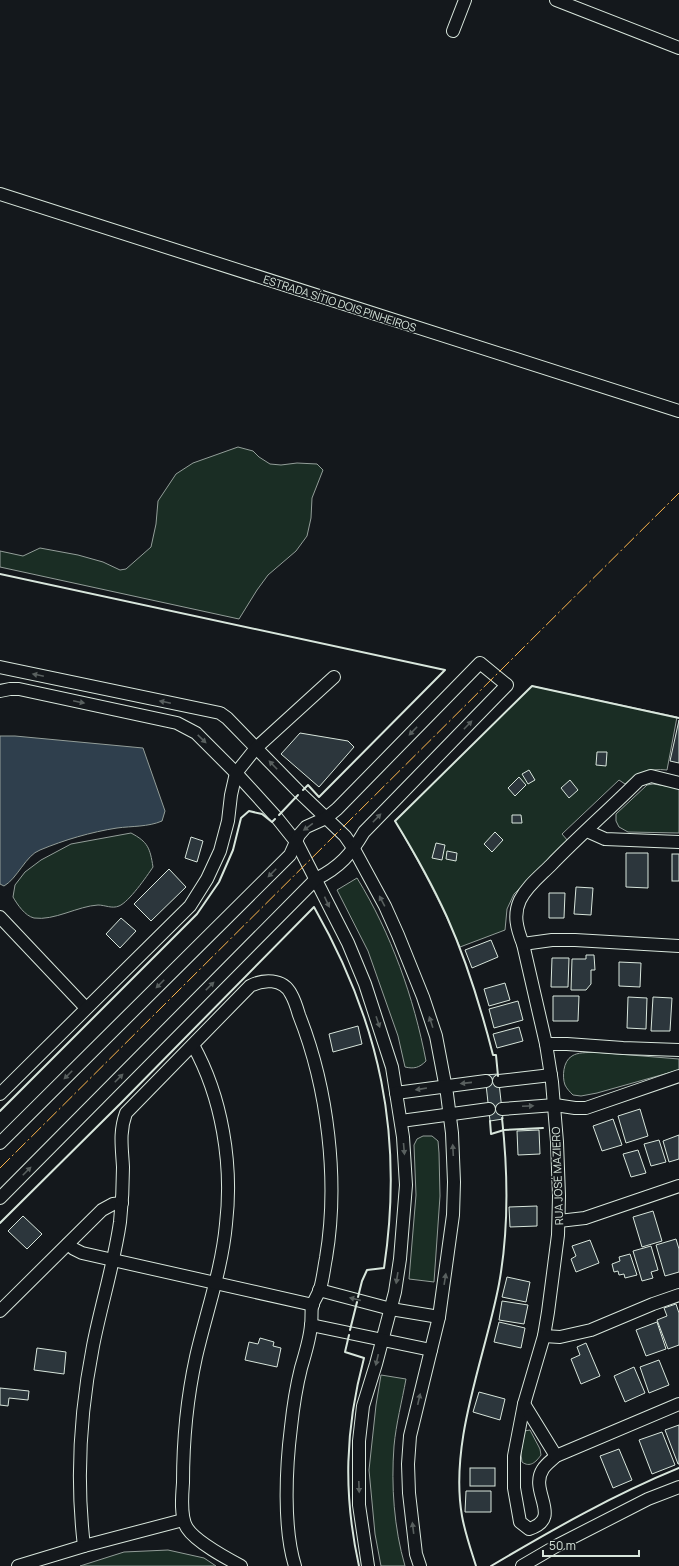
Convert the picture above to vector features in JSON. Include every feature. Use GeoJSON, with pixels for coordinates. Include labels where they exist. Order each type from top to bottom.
{"type":"FeatureCollection","features":[{"type":"Feature","properties":{"kind":"street"},"geometry":{"type":"LineString","coordinates":[[453,31],[465,0]]}},
{"type":"Feature","properties":{"kind":"street"},"geometry":{"type":"LineString","coordinates":[[556,0],[679,48]]}},
{"type":"Feature","properties":{"kind":"street","name":"ESTRADA SÍTIO DOIS PINHEIROS"},"geometry":{"type":"LineString","coordinates":[[0,194],[679,411]]}},
{"type":"Feature","properties":{"kind":"street"},"geometry":{"type":"LineString","coordinates":[[0,1143],[290,855],[299,835],[306,828],[326,818],[337,809],[480,663],[507,685],[364,832],[354,849],[337,867],[316,879],[0,1198]]}},
{"type":"Feature","properties":{"kind":"street"},"geometry":{"type":"LineString","coordinates":[[0,667],[220,713],[227,718],[344,836],[354,849],[385,906],[411,966],[436,1036],[446,1085],[452,1133],[454,1182],[453,1215],[439,1318],[410,1436],[408,1464],[412,1524],[416,1554],[420,1566]]}},
{"type":"Feature","properties":{"kind":"street"},"geometry":{"type":"LineString","coordinates":[[0,1094],[190,906],[207,879],[220,851],[228,821],[236,773],[256,748],[334,677]]}},
{"type":"Feature","properties":{"kind":"street"},"geometry":{"type":"LineString","coordinates":[[0,691],[19,689],[176,723],[196,733],[236,773],[297,842],[348,943],[365,984],[392,1067],[401,1121],[406,1185],[400,1259],[391,1308],[364,1406],[359,1441],[359,1505],[368,1566]]}},
{"type":"Feature","properties":{"kind":"street","name":"RUA JOSÉ MAZIERO"},"geometry":{"type":"LineString","coordinates":[[556,1456],[542,1470],[538,1486],[546,1510],[542,1521],[538,1526],[529,1529],[520,1522],[514,1488],[514,1456],[524,1404],[544,1336],[554,1273],[559,1221],[555,1105],[551,1075],[546,1044],[523,944],[517,929],[516,917],[520,901],[528,888],[639,780],[652,776],[679,783]]}},
{"type":"Feature","properties":{"kind":"street"},"geometry":{"type":"LineString","coordinates":[[587,831],[605,839],[679,842]]}},
{"type":"Feature","properties":{"kind":"street"},"geometry":{"type":"LineString","coordinates":[[0,917],[86,1008]]}},
{"type":"Feature","properties":{"kind":"street"},"geometry":{"type":"LineString","coordinates":[[523,944],[552,940],[575,940],[679,946]]}},
{"type":"Feature","properties":{"kind":"street"},"geometry":{"type":"LineString","coordinates":[[84,1546],[79,1470],[82,1415],[93,1344],[113,1260],[122,1203],[123,1168],[120,1140],[126,1113],[250,986],[264,981],[272,981],[282,985],[291,993],[310,1047],[323,1103],[330,1167],[329,1225],[326,1257],[319,1290],[313,1305],[311,1325],[295,1400],[288,1455],[289,1531],[294,1566]]}},
{"type":"Feature","properties":{"kind":"street"},"geometry":{"type":"LineString","coordinates":[[546,1044],[679,1050]]}},
{"type":"Feature","properties":{"kind":"street"},"geometry":{"type":"LineString","coordinates":[[193,1045],[213,1095],[226,1153],[228,1200],[222,1252],[196,1359],[188,1409],[183,1464],[183,1520],[187,1528],[199,1539],[212,1549],[241,1566]]}},
{"type":"Feature","properties":{"kind":"street"},"geometry":{"type":"LineString","coordinates":[[499,1081],[551,1075]]}},
{"type":"Feature","properties":{"kind":"street"},"geometry":{"type":"LineString","coordinates":[[502,1109],[555,1105],[586,1108],[679,1076]]}},
{"type":"Feature","properties":{"kind":"street"},"geometry":{"type":"LineString","coordinates":[[396,1093],[446,1085],[486,1081]]}},
{"type":"Feature","properties":{"kind":"street"},"geometry":{"type":"LineString","coordinates":[[401,1121],[488,1109]]}},
{"type":"Feature","properties":{"kind":"street"},"geometry":{"type":"LineString","coordinates":[[559,1221],[585,1218],[679,1186]]}},
{"type":"Feature","properties":{"kind":"street"},"geometry":{"type":"LineString","coordinates":[[0,1311],[102,1210],[113,1204],[122,1203]]}},
{"type":"Feature","properties":{"kind":"street"},"geometry":{"type":"LineString","coordinates":[[68,1244],[74,1250],[82,1253],[313,1305]]}},
{"type":"Feature","properties":{"kind":"street"},"geometry":{"type":"LineString","coordinates":[[319,1290],[439,1318]]}},
{"type":"Feature","properties":{"kind":"street"},"geometry":{"type":"LineString","coordinates":[[544,1336],[560,1337],[591,1330],[654,1304],[679,1296]]}},
{"type":"Feature","properties":{"kind":"street"},"geometry":{"type":"LineString","coordinates":[[311,1325],[431,1350]]}},
{"type":"Feature","properties":{"kind":"street"},"geometry":{"type":"LineString","coordinates":[[524,1404],[556,1456],[679,1404]]}},
{"type":"Feature","properties":{"kind":"street"},"geometry":{"type":"LineString","coordinates":[[522,1566],[558,1545],[634,1506],[679,1487]]}},
{"type":"Feature","properties":{"kind":"street"},"geometry":{"type":"LineString","coordinates":[[18,1566],[84,1546],[183,1520]]}},
{"type":"Feature","properties":{"kind":"green space"},"geometry":{"type":"Polygon","coordinates":[[[238,447],[253,451],[270,464],[317,464],[323,470],[312,498],[311,518],[307,536],[296,551],[268,575],[239,619],[0,567],[0,551],[23,556],[40,548],[78,555],[103,562],[120,570],[126,569],[151,547],[156,524],[158,501],[176,474],[193,463],[238,447]]]}},
{"type":"Feature","properties":{"kind":"green space"},"geometry":{"type":"Polygon","coordinates":[[[532,686],[677,717],[667,770],[644,772],[625,784],[619,780],[562,834],[568,841],[514,894],[507,909],[505,930],[460,947],[429,883],[395,821],[532,686]]]}},
{"type":"Feature","properties":{"kind":"green space"},"geometry":{"type":"Polygon","coordinates":[[[653,784],[679,788],[679,833],[628,832],[619,827],[616,821],[616,814],[647,785],[653,784]]]}},
{"type":"Feature","properties":{"kind":"green space"},"geometry":{"type":"Polygon","coordinates":[[[131,833],[141,839],[147,846],[151,855],[153,867],[133,894],[123,904],[114,907],[98,905],[90,906],[50,917],[34,918],[24,912],[13,897],[15,885],[25,872],[41,860],[71,844],[131,833]]]}},
{"type":"Feature","properties":{"kind":"green space"},"geometry":{"type":"Polygon","coordinates":[[[357,878],[391,943],[408,990],[426,1061],[416,1067],[405,1067],[398,1036],[368,951],[337,890],[357,878]]]}},
{"type":"Feature","properties":{"kind":"green space"},"geometry":{"type":"Polygon","coordinates":[[[594,1052],[679,1059],[679,1070],[597,1093],[581,1096],[573,1095],[564,1082],[565,1065],[572,1056],[594,1052]]]}},
{"type":"Feature","properties":{"kind":"green space"},"geometry":{"type":"Polygon","coordinates":[[[423,1136],[432,1136],[438,1141],[439,1153],[440,1196],[434,1282],[409,1279],[416,1195],[414,1145],[417,1139],[423,1136]]]}},
{"type":"Feature","properties":{"kind":"green space"},"geometry":{"type":"Polygon","coordinates":[[[381,1375],[406,1379],[395,1438],[393,1461],[394,1507],[398,1537],[405,1566],[381,1566],[375,1534],[369,1470],[376,1405],[381,1375]]]}},
{"type":"Feature","properties":{"kind":"green space"},"geometry":{"type":"Polygon","coordinates":[[[530,1430],[540,1449],[541,1455],[535,1462],[525,1464],[522,1462],[521,1454],[524,1431],[530,1430]]]}},
{"type":"Feature","properties":{"kind":"green space"},"geometry":{"type":"Polygon","coordinates":[[[168,1550],[204,1558],[216,1566],[80,1566],[124,1552],[168,1550]]]}},
{"type":"Feature","properties":{"kind":"water"},"geometry":{"type":"Polygon","coordinates":[[[0,736],[15,736],[143,748],[165,811],[162,821],[146,825],[97,832],[49,846],[30,857],[9,883],[4,886],[0,884],[0,736]]]}},
{"type":"Feature","properties":{"kind":"building"},"geometry":{"type":"Polygon","coordinates":[[[679,720],[679,763],[670,761],[679,720]]]}},
{"type":"Feature","properties":{"kind":"building"},"geometry":{"type":"Polygon","coordinates":[[[300,733],[348,741],[354,747],[319,787],[281,754],[300,733]]]}},
{"type":"Feature","properties":{"kind":"building"},"geometry":{"type":"Polygon","coordinates":[[[597,752],[607,752],[606,766],[596,765],[597,752]]]}},
{"type":"Feature","properties":{"kind":"building"},"geometry":{"type":"Polygon","coordinates":[[[529,770],[535,780],[528,784],[522,774],[529,770]]]}},
{"type":"Feature","properties":{"kind":"building"},"geometry":{"type":"Polygon","coordinates":[[[519,777],[526,785],[515,796],[508,788],[519,777]]]}},
{"type":"Feature","properties":{"kind":"building"},"geometry":{"type":"Polygon","coordinates":[[[570,780],[578,790],[569,798],[561,788],[570,780]]]}},
{"type":"Feature","properties":{"kind":"building"},"geometry":{"type":"Polygon","coordinates":[[[512,815],[521,815],[522,823],[512,823],[512,815]]]}},
{"type":"Feature","properties":{"kind":"building"},"geometry":{"type":"Polygon","coordinates":[[[495,832],[503,840],[492,852],[484,844],[495,832]]]}},
{"type":"Feature","properties":{"kind":"building"},"geometry":{"type":"Polygon","coordinates":[[[191,837],[203,841],[197,862],[185,858],[191,837]]]}},
{"type":"Feature","properties":{"kind":"building"},"geometry":{"type":"Polygon","coordinates":[[[436,843],[445,845],[442,860],[432,858],[436,843]]]}},
{"type":"Feature","properties":{"kind":"building"},"geometry":{"type":"Polygon","coordinates":[[[447,851],[457,853],[456,861],[446,859],[447,851]]]}},
{"type":"Feature","properties":{"kind":"building"},"geometry":{"type":"Polygon","coordinates":[[[626,853],[648,853],[648,888],[626,887],[626,853]]]}},
{"type":"Feature","properties":{"kind":"building"},"geometry":{"type":"Polygon","coordinates":[[[672,854],[679,854],[679,881],[672,881],[672,854]]]}},
{"type":"Feature","properties":{"kind":"building"},"geometry":{"type":"Polygon","coordinates":[[[169,869],[186,887],[151,921],[134,904],[169,869]]]}},
{"type":"Feature","properties":{"kind":"building"},"geometry":{"type":"Polygon","coordinates":[[[576,887],[593,888],[591,915],[574,914],[576,887]]]}},
{"type":"Feature","properties":{"kind":"building"},"geometry":{"type":"Polygon","coordinates":[[[549,893],[565,893],[564,918],[549,918],[549,893]]]}},
{"type":"Feature","properties":{"kind":"building"},"geometry":{"type":"Polygon","coordinates":[[[121,918],[136,931],[120,948],[106,934],[121,918]]]}},
{"type":"Feature","properties":{"kind":"building"},"geometry":{"type":"Polygon","coordinates":[[[491,940],[498,957],[472,968],[465,950],[491,940]]]}},
{"type":"Feature","properties":{"kind":"building"},"geometry":{"type":"Polygon","coordinates":[[[586,955],[594,955],[595,970],[591,970],[591,984],[586,990],[571,990],[572,959],[586,959],[586,955]]]}},
{"type":"Feature","properties":{"kind":"building"},"geometry":{"type":"Polygon","coordinates":[[[552,958],[569,958],[568,987],[551,987],[552,958]]]}},
{"type":"Feature","properties":{"kind":"building"},"geometry":{"type":"Polygon","coordinates":[[[619,962],[641,963],[640,987],[619,986],[619,962]]]}},
{"type":"Feature","properties":{"kind":"building"},"geometry":{"type":"Polygon","coordinates":[[[505,983],[510,1000],[489,1006],[484,989],[505,983]]]}},
{"type":"Feature","properties":{"kind":"building"},"geometry":{"type":"Polygon","coordinates":[[[553,996],[579,996],[578,1021],[553,1021],[553,996]]]}},
{"type":"Feature","properties":{"kind":"building"},"geometry":{"type":"Polygon","coordinates":[[[628,997],[647,998],[646,1029],[627,1028],[628,997]]]}},
{"type":"Feature","properties":{"kind":"building"},"geometry":{"type":"Polygon","coordinates":[[[653,997],[672,998],[670,1031],[651,1031],[653,997]]]}},
{"type":"Feature","properties":{"kind":"building"},"geometry":{"type":"Polygon","coordinates":[[[518,1001],[523,1020],[494,1028],[489,1009],[518,1001]]]}},
{"type":"Feature","properties":{"kind":"building"},"geometry":{"type":"Polygon","coordinates":[[[358,1026],[362,1044],[333,1052],[329,1034],[358,1026]]]}},
{"type":"Feature","properties":{"kind":"building"},"geometry":{"type":"Polygon","coordinates":[[[519,1027],[523,1041],[497,1048],[493,1034],[519,1027]]]}},
{"type":"Feature","properties":{"kind":"building"},"geometry":{"type":"Polygon","coordinates":[[[498,1074],[503,1119],[490,1121],[485,1075],[498,1074]]]}},
{"type":"Feature","properties":{"kind":"building"},"geometry":{"type":"Polygon","coordinates":[[[640,1109],[648,1136],[626,1143],[618,1116],[640,1109]]]}},
{"type":"Feature","properties":{"kind":"building"},"geometry":{"type":"Polygon","coordinates":[[[613,1119],[622,1145],[602,1151],[593,1126],[613,1119]]]}},
{"type":"Feature","properties":{"kind":"building"},"geometry":{"type":"Polygon","coordinates":[[[539,1130],[540,1154],[518,1155],[517,1131],[539,1130]]]}},
{"type":"Feature","properties":{"kind":"building"},"geometry":{"type":"Polygon","coordinates":[[[679,1135],[679,1159],[669,1162],[663,1141],[679,1135]]]}},
{"type":"Feature","properties":{"kind":"building"},"geometry":{"type":"Polygon","coordinates":[[[659,1140],[666,1162],[651,1166],[644,1144],[659,1140]]]}},
{"type":"Feature","properties":{"kind":"building"},"geometry":{"type":"Polygon","coordinates":[[[638,1150],[646,1173],[631,1177],[623,1154],[638,1150]]]}},
{"type":"Feature","properties":{"kind":"building"},"geometry":{"type":"Polygon","coordinates":[[[537,1206],[537,1226],[510,1227],[509,1207],[537,1206]]]}},
{"type":"Feature","properties":{"kind":"building"},"geometry":{"type":"Polygon","coordinates":[[[653,1211],[662,1241],[642,1247],[633,1217],[653,1211]]]}},
{"type":"Feature","properties":{"kind":"building"},"geometry":{"type":"Polygon","coordinates":[[[23,1216],[42,1234],[27,1249],[8,1231],[23,1216]]]}},
{"type":"Feature","properties":{"kind":"building"},"geometry":{"type":"Polygon","coordinates":[[[676,1239],[679,1249],[679,1272],[665,1276],[656,1245],[676,1239]]]}},
{"type":"Feature","properties":{"kind":"building"},"geometry":{"type":"Polygon","coordinates":[[[590,1240],[599,1263],[576,1272],[571,1259],[576,1256],[572,1246],[590,1240]]]}},
{"type":"Feature","properties":{"kind":"building"},"geometry":{"type":"Polygon","coordinates":[[[651,1246],[658,1270],[651,1272],[653,1278],[642,1281],[633,1251],[651,1246]]]}},
{"type":"Feature","properties":{"kind":"building"},"geometry":{"type":"Polygon","coordinates":[[[630,1254],[637,1275],[625,1278],[624,1274],[619,1275],[618,1271],[614,1272],[612,1264],[620,1261],[619,1257],[630,1254]]]}},
{"type":"Feature","properties":{"kind":"building"},"geometry":{"type":"Polygon","coordinates":[[[507,1277],[530,1282],[526,1302],[502,1297],[507,1277]]]}},
{"type":"Feature","properties":{"kind":"building"},"geometry":{"type":"Polygon","coordinates":[[[502,1301],[528,1305],[524,1324],[499,1320],[502,1301]]]}},
{"type":"Feature","properties":{"kind":"building"},"geometry":{"type":"Polygon","coordinates":[[[676,1304],[679,1313],[679,1345],[668,1349],[657,1320],[667,1316],[664,1308],[676,1304]]]}},
{"type":"Feature","properties":{"kind":"building"},"geometry":{"type":"Polygon","coordinates":[[[499,1322],[525,1328],[521,1348],[494,1342],[499,1322]]]}},
{"type":"Feature","properties":{"kind":"building"},"geometry":{"type":"Polygon","coordinates":[[[657,1322],[666,1349],[646,1356],[636,1330],[657,1322]]]}},
{"type":"Feature","properties":{"kind":"building"},"geometry":{"type":"Polygon","coordinates":[[[260,1338],[274,1342],[273,1346],[281,1348],[277,1367],[245,1360],[249,1342],[258,1344],[260,1338]]]}},
{"type":"Feature","properties":{"kind":"building"},"geometry":{"type":"Polygon","coordinates":[[[586,1343],[600,1376],[581,1384],[571,1359],[580,1355],[577,1347],[586,1343]]]}},
{"type":"Feature","properties":{"kind":"building"},"geometry":{"type":"Polygon","coordinates":[[[37,1348],[66,1352],[64,1374],[34,1370],[37,1348]]]}},
{"type":"Feature","properties":{"kind":"building"},"geometry":{"type":"Polygon","coordinates":[[[659,1360],[669,1385],[649,1393],[640,1367],[659,1360]]]}},
{"type":"Feature","properties":{"kind":"building"},"geometry":{"type":"Polygon","coordinates":[[[634,1367],[645,1393],[625,1402],[614,1376],[634,1367]]]}},
{"type":"Feature","properties":{"kind":"building"},"geometry":{"type":"Polygon","coordinates":[[[0,1388],[29,1391],[28,1400],[9,1398],[8,1406],[0,1405],[0,1388]]]}},
{"type":"Feature","properties":{"kind":"building"},"geometry":{"type":"Polygon","coordinates":[[[479,1392],[505,1399],[500,1420],[473,1412],[479,1392]]]}},
{"type":"Feature","properties":{"kind":"building"},"geometry":{"type":"Polygon","coordinates":[[[679,1425],[679,1464],[678,1464],[665,1430],[679,1425]]]}},
{"type":"Feature","properties":{"kind":"building"},"geometry":{"type":"Polygon","coordinates":[[[662,1432],[675,1465],[652,1474],[639,1440],[662,1432]]]}},
{"type":"Feature","properties":{"kind":"building"},"geometry":{"type":"Polygon","coordinates":[[[619,1449],[632,1480],[613,1488],[600,1456],[619,1449]]]}},
{"type":"Feature","properties":{"kind":"building"},"geometry":{"type":"Polygon","coordinates":[[[470,1468],[495,1468],[495,1486],[470,1486],[470,1468]]]}},
{"type":"Feature","properties":{"kind":"building"},"geometry":{"type":"Polygon","coordinates":[[[466,1491],[491,1491],[491,1512],[465,1512],[466,1491]]]}},
{"type":"Feature","properties":{"kind":"wall"},"geometry":{"type":"LineString","coordinates":[[0,574],[445,670],[319,797],[308,785],[303,790]]}},
{"type":"Feature","properties":{"kind":"wall"},"geometry":{"type":"LineString","coordinates":[[498,1076],[496,1055],[493,1055],[484,1020],[461,951],[429,880],[395,821],[532,686],[679,718]]}},
{"type":"Feature","properties":{"kind":"wall"},"geometry":{"type":"LineString","coordinates":[[279,815],[298,795]]}},
{"type":"Feature","properties":{"kind":"wall"},"geometry":{"type":"LineString","coordinates":[[0,1111],[197,914],[219,882],[233,850],[241,818],[249,811],[262,814],[272,822],[275,819]]}},
{"type":"Feature","properties":{"kind":"wall"},"geometry":{"type":"LineString","coordinates":[[0,1223],[120,1104],[314,907],[337,950],[356,994],[370,1037],[381,1081],[388,1126],[391,1172],[389,1219],[384,1268],[367,1270],[362,1281],[358,1297]]}},
{"type":"Feature","properties":{"kind":"wall"},"geometry":{"type":"LineString","coordinates":[[476,1566],[466,1535],[462,1516],[459,1488],[460,1459],[470,1400],[499,1284],[505,1243],[506,1180],[502,1118]]}},
{"type":"Feature","properties":{"kind":"wall"},"geometry":{"type":"LineString","coordinates":[[490,1121],[491,1134],[504,1130],[543,1128]]}},
{"type":"Feature","properties":{"kind":"wall"},"geometry":{"type":"LineString","coordinates":[[350,1330],[357,1302]]}},
{"type":"Feature","properties":{"kind":"wall"},"geometry":{"type":"LineString","coordinates":[[349,1335],[345,1352],[364,1358],[353,1410],[348,1462],[350,1513],[359,1566]]}},
{"type":"Feature","properties":{"kind":"wall"},"geometry":{"type":"LineString","coordinates":[[491,1566],[607,1501],[654,1478],[679,1468]]}},
{"type":"Feature","properties":{"kind":"power"},"geometry":{"type":"LineString","coordinates":[[0,1168],[679,493]]}}]}
